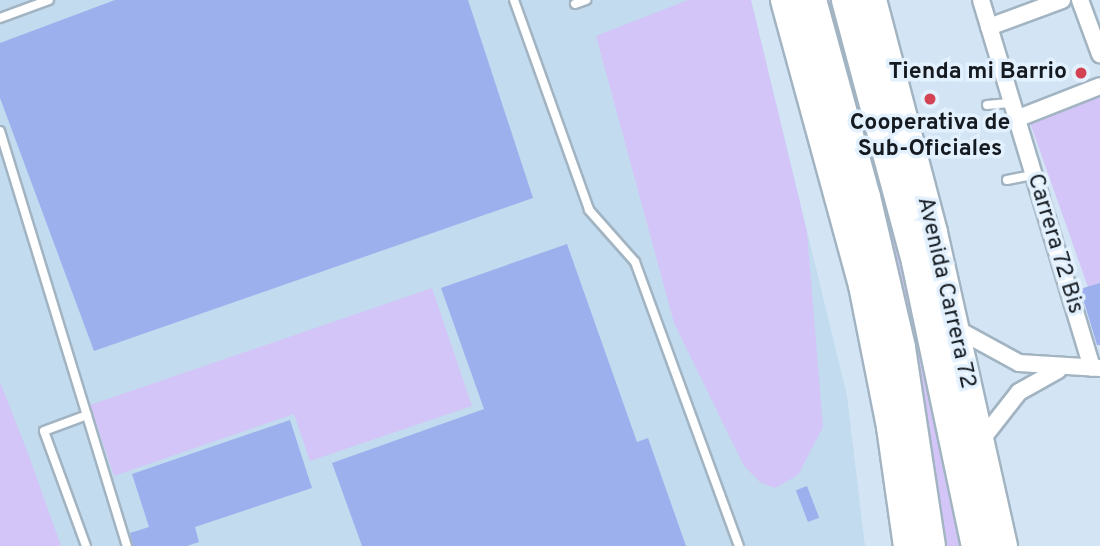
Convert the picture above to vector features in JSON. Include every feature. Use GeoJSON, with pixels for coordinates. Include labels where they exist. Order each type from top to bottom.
{"type":"FeatureCollection","features":[{"type":"Feature","properties":{"kind":"highway"},"geometry":{"type":"LineString","coordinates":[[786,0],[872,321],[909,546]]}},
{"type":"Feature","properties":{"kind":"highway"},"geometry":{"type":"LineString","coordinates":[[811,0],[865,197],[902,358],[930,546]]}},
{"type":"Feature","properties":{"kind":"highway","name":"Avenida Carrera 72"},"geometry":{"type":"LineString","coordinates":[[848,0],[917,262],[977,546]]}},
{"type":"Feature","properties":{"kind":"highway","name":"Avenida Carrera 72"},"geometry":{"type":"LineString","coordinates":[[871,0],[955,328],[1002,546]]}},
{"type":"Feature","properties":{"kind":"highway"},"geometry":{"type":"LineString","coordinates":[[883,130],[894,84]]}},
{"type":"Feature","properties":{"kind":"highway"},"geometry":{"type":"LineString","coordinates":[[872,321],[902,358]]}},
{"type":"Feature","properties":{"kind":"street","name":"Carrera 72 Bis"},"geometry":{"type":"LineString","coordinates":[[981,0],[1096,368]]}},
{"type":"Feature","properties":{"kind":"street"},"geometry":{"type":"LineString","coordinates":[[989,27],[1062,0]]}},
{"type":"Feature","properties":{"kind":"street"},"geometry":{"type":"LineString","coordinates":[[1080,0],[1100,54]]}},
{"type":"Feature","properties":{"kind":"street"},"geometry":{"type":"LineString","coordinates":[[1014,111],[1100,86]]}},
{"type":"Feature","properties":{"kind":"street"},"geometry":{"type":"LineString","coordinates":[[955,328],[1019,363],[1060,369],[1096,368]]}},
{"type":"Feature","properties":{"kind":"street"},"geometry":{"type":"LineString","coordinates":[[979,443],[1019,392],[1060,369]]}},
{"type":"Feature","properties":{"kind":"lane"},"geometry":{"type":"LineString","coordinates":[[0,18],[49,0]]}},
{"type":"Feature","properties":{"kind":"lane"},"geometry":{"type":"LineString","coordinates":[[514,0],[589,210],[635,262],[739,546]]}},
{"type":"Feature","properties":{"kind":"lane"},"geometry":{"type":"LineString","coordinates":[[575,4],[586,0]]}},
{"type":"Feature","properties":{"kind":"lane"},"geometry":{"type":"LineString","coordinates":[[987,105],[1014,111]]}},
{"type":"Feature","properties":{"kind":"lane"},"geometry":{"type":"LineString","coordinates":[[0,131],[127,546]]}},
{"type":"Feature","properties":{"kind":"lane"},"geometry":{"type":"LineString","coordinates":[[1007,180],[1034,175]]}},
{"type":"Feature","properties":{"kind":"lane"},"geometry":{"type":"LineString","coordinates":[[86,546],[44,431],[87,415]]}},
{"type":"Feature","properties":{"kind":"shaded area"},"geometry":{"type":"Polygon","coordinates":[[[0,0],[751,0],[847,396],[865,546],[0,546],[0,0]]]}},
{"type":"Feature","properties":{"kind":"shaded area"},"geometry":{"type":"Polygon","coordinates":[[[688,0],[751,0],[807,232],[823,427],[798,475],[775,488],[761,483],[744,466],[674,323],[596,36],[688,0]]]}},
{"type":"Feature","properties":{"kind":"shaded area"},"geometry":{"type":"Polygon","coordinates":[[[819,0],[840,0],[970,546],[938,546],[819,0]]]}},
{"type":"Feature","properties":{"kind":"shaded area"},"geometry":{"type":"Polygon","coordinates":[[[1100,96],[1100,283],[1088,287],[1029,120],[1100,96]]]}},
{"type":"Feature","properties":{"kind":"shaded area"},"geometry":{"type":"Polygon","coordinates":[[[432,288],[472,406],[310,461],[294,414],[114,476],[90,405],[432,288]]]}},
{"type":"Feature","properties":{"kind":"shaded area"},"geometry":{"type":"Polygon","coordinates":[[[0,382],[29,456],[61,546],[0,546],[0,382]]]}},
{"type":"Feature","properties":{"kind":"building"},"geometry":{"type":"Polygon","coordinates":[[[115,0],[468,0],[533,198],[94,351],[0,98],[0,43],[115,0]]]}},
{"type":"Feature","properties":{"kind":"building"},"geometry":{"type":"Polygon","coordinates":[[[567,244],[637,442],[648,438],[686,546],[362,546],[332,463],[484,409],[441,288],[567,244]]]}},
{"type":"Feature","properties":{"kind":"building"},"geometry":{"type":"Polygon","coordinates":[[[1100,283],[1100,345],[1097,345],[1080,289],[1100,283]]]}},
{"type":"Feature","properties":{"kind":"building"},"geometry":{"type":"Polygon","coordinates":[[[290,420],[312,488],[195,527],[199,542],[187,546],[133,546],[130,533],[149,527],[132,474],[290,420]]]}},
{"type":"Feature","properties":{"kind":"building"},"geometry":{"type":"Polygon","coordinates":[[[807,486],[819,518],[808,522],[796,490],[807,486]]]}},
{"type":"Feature","properties":{"kind":"place","name":"Tienda mi Barrio"},"geometry":{"type":"Point","coordinates":[1081,73]}},
{"type":"Feature","properties":{"kind":"place","name":"Cooperativa de Sub-Oficiales"},"geometry":{"type":"Point","coordinates":[930,99]}}]}
